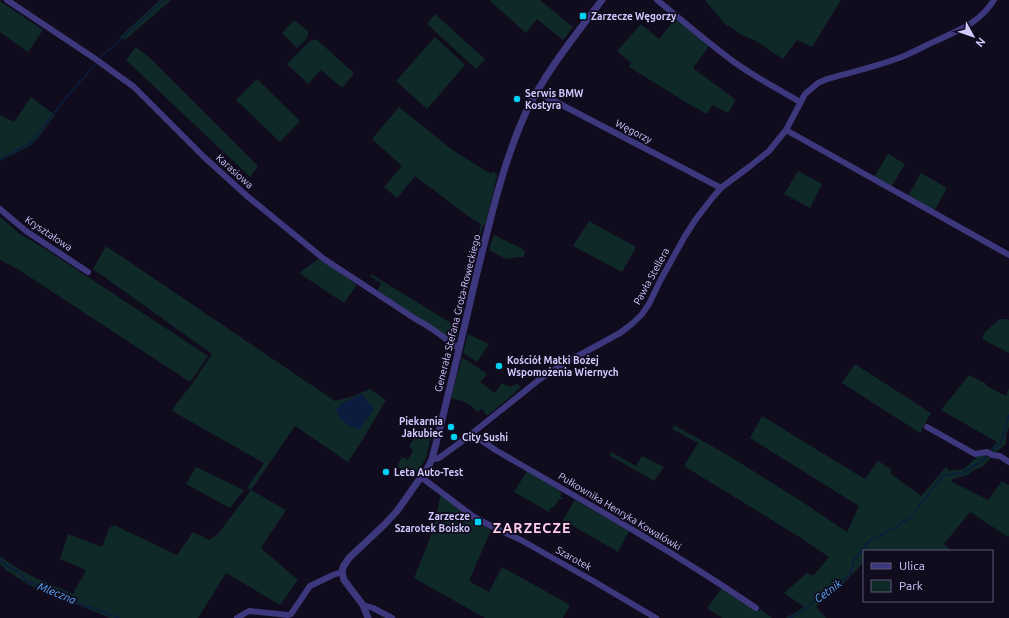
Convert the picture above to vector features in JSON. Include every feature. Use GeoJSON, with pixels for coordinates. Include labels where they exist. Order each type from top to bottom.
{"type":"FeatureCollection","features":[{"type":"Feature","properties":{"kind":"street","name":"Karasiowa"},"geometry":{"type":"LineString","coordinates":[[7,0],[94,58],[134,87],[204,157],[247,196],[319,254],[459,348]]}},
{"type":"Feature","properties":{"kind":"street","name":"Generała Stefana Grota-Roweckiego"},"geometry":{"type":"LineString","coordinates":[[342,572],[349,558],[397,511],[432,459],[502,176],[517,134],[537,92],[560,57],[602,0]]}},
{"type":"Feature","properties":{"kind":"street"},"geometry":{"type":"LineString","coordinates":[[657,0],[702,38],[735,63],[800,102]]}},
{"type":"Feature","properties":{"kind":"street","name":"Pawła Stellera"},"geometry":{"type":"LineString","coordinates":[[432,459],[439,458],[472,434],[540,379],[565,363],[620,333],[638,318],[649,304],[664,273],[690,228],[703,209],[722,188],[769,151],[786,130],[805,94],[818,83],[901,57],[955,33],[982,15],[994,0]]}},
{"type":"Feature","properties":{"kind":"street","name":"Węgorzy"},"geometry":{"type":"LineString","coordinates":[[537,92],[722,188]]}},
{"type":"Feature","properties":{"kind":"street"},"geometry":{"type":"LineString","coordinates":[[786,130],[1009,255]]}},
{"type":"Feature","properties":{"kind":"street","name":"Kryształowa"},"geometry":{"type":"LineString","coordinates":[[0,209],[26,231],[88,272]]}},
{"type":"Feature","properties":{"kind":"street"},"geometry":{"type":"LineString","coordinates":[[927,426],[974,454],[986,452],[992,455],[1000,456],[1009,462]]}},
{"type":"Feature","properties":{"kind":"street","name":"Pułkownika Henryka Kowalówki"},"geometry":{"type":"LineString","coordinates":[[472,434],[497,451],[666,550],[756,608]]}},
{"type":"Feature","properties":{"kind":"street","name":"Szarotek"},"geometry":{"type":"LineString","coordinates":[[421,477],[474,517],[521,540],[656,618]]}},
{"type":"Feature","properties":{"kind":"street"},"geometry":{"type":"LineString","coordinates":[[237,618],[249,611],[288,615],[291,614],[310,586],[342,572],[346,584],[363,605],[368,618]]}},
{"type":"Feature","properties":{"kind":"street"},"geometry":{"type":"LineString","coordinates":[[363,605],[373,608],[392,618]]}},
{"type":"Feature","properties":{"kind":"green space"},"geometry":{"type":"Polygon","coordinates":[[[160,0],[171,0],[125,40],[120,37],[160,0]]]}},
{"type":"Feature","properties":{"kind":"green space"},"geometry":{"type":"Polygon","coordinates":[[[489,0],[540,0],[573,27],[563,40],[537,19],[526,33],[489,0]]]}},
{"type":"Feature","properties":{"kind":"green space"},"geometry":{"type":"Polygon","coordinates":[[[705,0],[841,0],[812,47],[797,40],[783,59],[756,41],[742,35],[725,24],[705,0]]]}},
{"type":"Feature","properties":{"kind":"green space"},"geometry":{"type":"Polygon","coordinates":[[[0,1],[43,30],[28,52],[0,32],[0,1]]]}},
{"type":"Feature","properties":{"kind":"green space"},"geometry":{"type":"Polygon","coordinates":[[[435,14],[485,59],[476,69],[427,24],[435,14]]]}},
{"type":"Feature","properties":{"kind":"green space"},"geometry":{"type":"Polygon","coordinates":[[[676,18],[709,46],[693,68],[736,100],[728,113],[712,105],[707,114],[687,103],[629,67],[631,63],[617,51],[641,24],[659,39],[676,18]]]}},
{"type":"Feature","properties":{"kind":"green space"},"geometry":{"type":"Polygon","coordinates":[[[294,20],[308,31],[308,36],[297,48],[282,33],[294,20]]]}},
{"type":"Feature","properties":{"kind":"green space"},"geometry":{"type":"Polygon","coordinates":[[[435,37],[465,65],[427,109],[396,81],[435,37]]]}},
{"type":"Feature","properties":{"kind":"green space"},"geometry":{"type":"Polygon","coordinates":[[[316,39],[353,72],[353,75],[342,88],[321,70],[308,84],[287,64],[310,41],[316,39]]]}},
{"type":"Feature","properties":{"kind":"green space"},"geometry":{"type":"Polygon","coordinates":[[[136,47],[150,58],[258,166],[250,177],[126,60],[136,47]]]}},
{"type":"Feature","properties":{"kind":"green space"},"geometry":{"type":"Polygon","coordinates":[[[257,79],[300,121],[280,142],[236,100],[257,79]]]}},
{"type":"Feature","properties":{"kind":"green space"},"geometry":{"type":"Polygon","coordinates":[[[31,97],[55,115],[38,138],[30,146],[0,161],[0,115],[14,122],[31,97]]]}},
{"type":"Feature","properties":{"kind":"green space"},"geometry":{"type":"Polygon","coordinates":[[[399,107],[451,149],[491,174],[492,171],[497,174],[485,225],[483,225],[477,247],[479,248],[477,253],[474,253],[481,224],[415,176],[397,198],[384,187],[402,166],[372,139],[399,107]]]}},
{"type":"Feature","properties":{"kind":"green space"},"geometry":{"type":"Polygon","coordinates":[[[888,154],[905,164],[892,186],[874,177],[888,154]]]}},
{"type":"Feature","properties":{"kind":"green space"},"geometry":{"type":"Polygon","coordinates":[[[798,171],[822,184],[810,208],[784,194],[798,171]]]}},
{"type":"Feature","properties":{"kind":"green space"},"geometry":{"type":"Polygon","coordinates":[[[921,173],[947,188],[934,211],[908,196],[921,173]]]}},
{"type":"Feature","properties":{"kind":"green space"},"geometry":{"type":"Polygon","coordinates":[[[0,217],[20,234],[47,250],[208,356],[190,382],[16,268],[0,260],[0,217]]]}},
{"type":"Feature","properties":{"kind":"green space"},"geometry":{"type":"Polygon","coordinates":[[[589,221],[636,247],[622,272],[573,246],[589,221]]]}},
{"type":"Feature","properties":{"kind":"green space"},"geometry":{"type":"Polygon","coordinates":[[[494,235],[521,248],[525,252],[524,256],[509,259],[489,250],[494,235]]]}},
{"type":"Feature","properties":{"kind":"green space"},"geometry":{"type":"Polygon","coordinates":[[[106,246],[335,401],[354,396],[370,389],[386,400],[348,462],[295,426],[251,490],[247,488],[264,463],[172,411],[212,354],[93,269],[106,246]]]}},
{"type":"Feature","properties":{"kind":"green space"},"geometry":{"type":"Polygon","coordinates":[[[320,258],[357,285],[344,303],[299,273],[320,258]]]}},
{"type":"Feature","properties":{"kind":"green space"},"geometry":{"type":"Polygon","coordinates":[[[371,274],[459,328],[457,338],[453,340],[377,291],[381,283],[370,276],[371,274]]]}},
{"type":"Feature","properties":{"kind":"green space"},"geometry":{"type":"Polygon","coordinates":[[[1000,319],[1009,320],[1009,353],[982,339],[985,332],[1000,319]]]}},
{"type":"Feature","properties":{"kind":"green space"},"geometry":{"type":"Polygon","coordinates":[[[468,334],[489,344],[477,362],[463,353],[468,334]]]}},
{"type":"Feature","properties":{"kind":"green space"},"geometry":{"type":"Polygon","coordinates":[[[462,357],[487,374],[480,382],[495,393],[502,383],[510,387],[517,384],[521,387],[487,416],[482,409],[477,412],[469,404],[451,398],[462,357]]]}},
{"type":"Feature","properties":{"kind":"green space"},"geometry":{"type":"Polygon","coordinates":[[[855,364],[931,413],[920,433],[842,383],[855,364]]]}},
{"type":"Feature","properties":{"kind":"green space"},"geometry":{"type":"Polygon","coordinates":[[[969,375],[1006,396],[1009,388],[1009,427],[1006,435],[1006,443],[994,453],[990,450],[997,442],[941,410],[969,375]]]}},
{"type":"Feature","properties":{"kind":"green space"},"geometry":{"type":"Polygon","coordinates":[[[762,416],[865,479],[878,461],[892,470],[890,473],[921,496],[947,466],[948,471],[964,469],[978,456],[985,455],[991,458],[982,467],[974,470],[968,475],[953,479],[951,481],[988,500],[1002,481],[1009,485],[1009,535],[1008,537],[970,512],[944,544],[951,550],[863,550],[863,563],[843,584],[816,607],[826,618],[786,618],[804,607],[784,593],[807,573],[813,576],[829,557],[801,538],[684,466],[698,443],[672,429],[674,425],[726,454],[847,532],[859,506],[750,438],[762,416]]]}},
{"type":"Feature","properties":{"kind":"green space"},"geometry":{"type":"Polygon","coordinates":[[[423,426],[432,432],[426,458],[415,477],[397,466],[402,457],[408,460],[413,450],[409,446],[423,426]]]}},
{"type":"Feature","properties":{"kind":"green space"},"geometry":{"type":"Polygon","coordinates":[[[611,452],[636,466],[642,456],[664,467],[654,481],[609,455],[611,452]]]}},
{"type":"Feature","properties":{"kind":"green space"},"geometry":{"type":"Polygon","coordinates":[[[196,467],[244,490],[230,508],[186,484],[196,467]]]}},
{"type":"Feature","properties":{"kind":"green space"},"geometry":{"type":"Polygon","coordinates":[[[527,471],[559,490],[562,494],[560,496],[563,498],[559,499],[549,512],[514,492],[527,471]]]}},
{"type":"Feature","properties":{"kind":"green space"},"geometry":{"type":"Polygon","coordinates":[[[251,490],[286,510],[261,548],[298,580],[280,605],[226,573],[198,618],[110,618],[29,585],[6,570],[0,564],[0,556],[26,573],[73,594],[86,570],[60,559],[68,534],[102,547],[109,528],[114,525],[177,555],[193,532],[209,540],[218,534],[251,490]]]}},
{"type":"Feature","properties":{"kind":"green space"},"geometry":{"type":"Polygon","coordinates":[[[441,494],[480,524],[491,530],[469,581],[489,592],[502,567],[570,605],[563,618],[485,618],[414,578],[432,533],[441,494]]]}},
{"type":"Feature","properties":{"kind":"green space"},"geometry":{"type":"Polygon","coordinates":[[[575,500],[629,531],[618,552],[563,520],[575,500]]]}},
{"type":"Feature","properties":{"kind":"green space"},"geometry":{"type":"Polygon","coordinates":[[[722,588],[759,611],[761,609],[772,618],[722,618],[707,608],[722,588]]]}},
{"type":"Feature","properties":{"kind":"water"},"geometry":{"type":"Polygon","coordinates":[[[362,394],[373,407],[373,410],[359,430],[342,419],[337,413],[336,409],[343,403],[362,394]]]}},
{"type":"Feature","properties":{"kind":"waterway"},"geometry":{"type":"LineString","coordinates":[[101,57],[164,0]]}},
{"type":"Feature","properties":{"kind":"waterway"},"geometry":{"type":"LineString","coordinates":[[0,159],[31,143],[68,95],[96,64]]}},
{"type":"Feature","properties":{"kind":"waterway","name":"Cetnik"},"geometry":{"type":"LineString","coordinates":[[991,451],[1001,443],[1009,415]]}},
{"type":"Feature","properties":{"kind":"waterway","name":"Cetnik"},"geometry":{"type":"LineString","coordinates":[[915,511],[943,476],[957,473],[962,474],[987,456]]}},
{"type":"Feature","properties":{"kind":"waterway","name":"Cetnik"},"geometry":{"type":"LineString","coordinates":[[790,618],[803,611],[819,597],[850,575],[854,560],[870,540],[888,530],[894,529],[901,523],[914,516]]}},
{"type":"Feature","properties":{"kind":"waterway","name":"Mleczna"},"geometry":{"type":"LineString","coordinates":[[0,559],[6,565],[20,573],[24,579],[29,582],[59,593],[79,604],[119,618]]}},
{"type":"Feature","properties":{"kind":"place","name":"Zarzecze Węgorzy"},"geometry":{"type":"Point","coordinates":[583,16]}},
{"type":"Feature","properties":{"kind":"place","name":"Serwis BMW Kostyra"},"geometry":{"type":"Point","coordinates":[517,99]}},
{"type":"Feature","properties":{"kind":"place","name":"Kościół Matki Bożej Wspomożenia Wiernych"},"geometry":{"type":"Point","coordinates":[499,366]}},
{"type":"Feature","properties":{"kind":"place","name":"Piekarnia Jakubiec"},"geometry":{"type":"Point","coordinates":[451,427]}},
{"type":"Feature","properties":{"kind":"place","name":"City Sushi"},"geometry":{"type":"Point","coordinates":[454,437]}},
{"type":"Feature","properties":{"kind":"place","name":"Leta Auto-Test"},"geometry":{"type":"Point","coordinates":[386,472]}},
{"type":"Feature","properties":{"kind":"place","name":"Zarzecze Szarotek Boisko"},"geometry":{"type":"Point","coordinates":[478,522]}},
{"type":"Feature","properties":{"kind":"district","name":"ZARZECZE"},"geometry":{"type":"Point","coordinates":[532,528]}}]}
